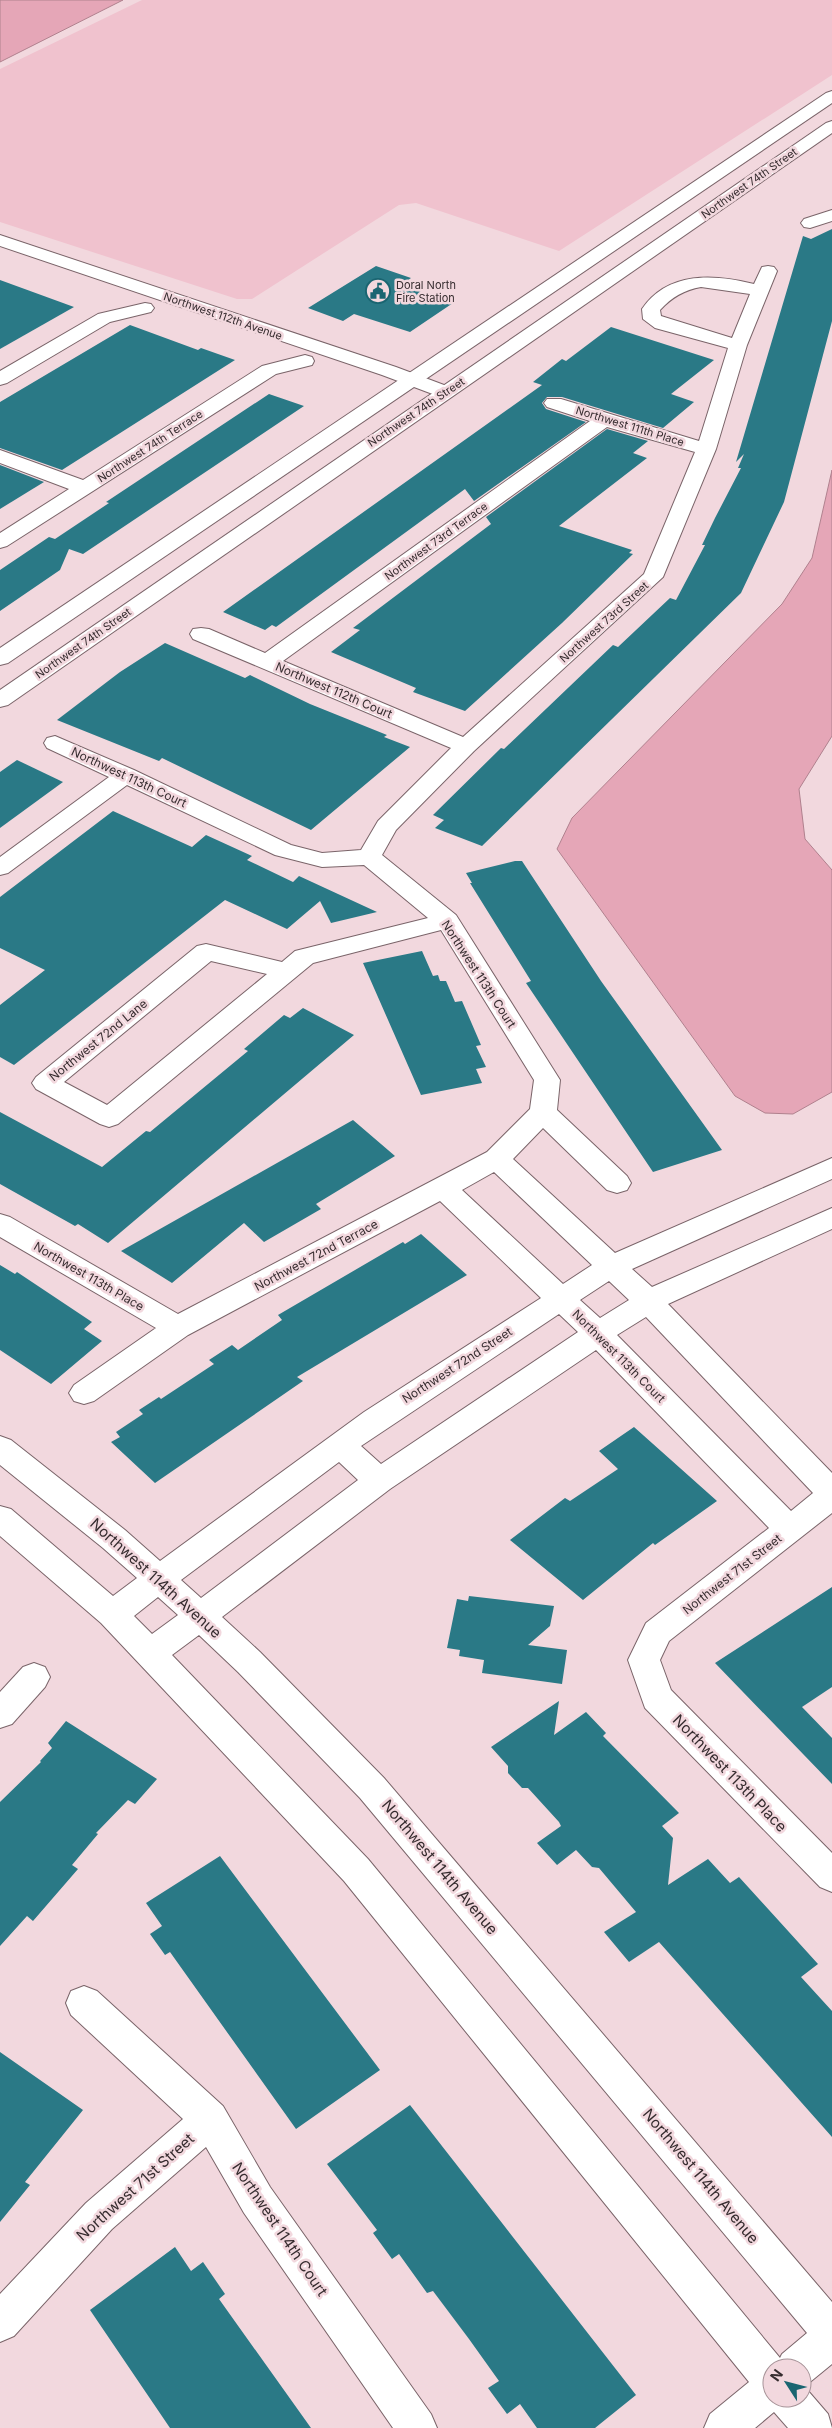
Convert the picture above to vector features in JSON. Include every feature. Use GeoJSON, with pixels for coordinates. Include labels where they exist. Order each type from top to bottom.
{"type":"FeatureCollection","features":[{"type":"Feature","properties":{"kind":"street","name":"Northwest 74th Street"},"geometry":{"type":"LineString","coordinates":[[0,658],[832,96]]}},
{"type":"Feature","properties":{"kind":"street","name":"Northwest 74th Street"},"geometry":{"type":"LineString","coordinates":[[0,700],[832,126]]}},
{"type":"Feature","properties":{"kind":"street"},"geometry":{"type":"LineString","coordinates":[[810,224],[832,215]]}},
{"type":"Feature","properties":{"kind":"street","name":"Northwest 112th Avenue"},"geometry":{"type":"LineString","coordinates":[[0,240],[411,380],[437,398]]}},
{"type":"Feature","properties":{"kind":"street","name":"Northwest 73rd Street"},"geometry":{"type":"LineString","coordinates":[[369,857],[386,826],[466,746],[653,578],[706,449],[738,345],[768,271]]}},
{"type":"Feature","properties":{"kind":"street"},"geometry":{"type":"LineString","coordinates":[[738,345],[661,324],[652,319],[651,309],[668,294],[699,281],[727,283],[760,291]]}},
{"type":"Feature","properties":{"kind":"street","name":"Northwest 112th Avenue"},"geometry":{"type":"LineString","coordinates":[[0,379],[104,318],[152,311],[118,299]]}},
{"type":"Feature","properties":{"kind":"street","name":"Northwest 112th Avenue"},"geometry":{"type":"LineString","coordinates":[[183,320],[394,391],[437,398]]}},
{"type":"Feature","properties":{"kind":"street","name":"Northwest 74th Terrace"},"geometry":{"type":"LineString","coordinates":[[0,542],[267,372],[276,367],[305,361]]}},
{"type":"Feature","properties":{"kind":"street","name":"Northwest 111th Place"},"geometry":{"type":"LineString","coordinates":[[554,403],[604,420],[706,449]]}},
{"type":"Feature","properties":{"kind":"street","name":"Northwest 73rd Terrace"},"geometry":{"type":"LineString","coordinates":[[267,662],[604,420]]}},
{"type":"Feature","properties":{"kind":"street"},"geometry":{"type":"LineString","coordinates":[[0,456],[85,488]]}},
{"type":"Feature","properties":{"kind":"street","name":"Northwest 112th Court"},"geometry":{"type":"LineString","coordinates":[[201,634],[466,746]]}},
{"type":"Feature","properties":{"kind":"street","name":"Northwest 113th Court"},"geometry":{"type":"LineString","coordinates":[[55,743],[284,850],[322,860],[369,857],[447,921],[547,1080],[543,1112]]}},
{"type":"Feature","properties":{"kind":"street"},"geometry":{"type":"LineString","coordinates":[[0,868],[126,775]]}},
{"type":"Feature","properties":{"kind":"street","name":"Northwest 72nd Lane"},"geometry":{"type":"LineString","coordinates":[[287,971],[206,952],[45,1083],[109,1118],[304,957],[447,921]]}},
{"type":"Feature","properties":{"kind":"street"},"geometry":{"type":"LineString","coordinates":[[543,1112],[618,1183]]}},
{"type":"Feature","properties":{"kind":"street","name":"Northwest 72nd Terrace"},"geometry":{"type":"LineString","coordinates":[[84,1393],[178,1327],[497,1160],[543,1112]]}},
{"type":"Feature","properties":{"kind":"street"},"geometry":{"type":"LineString","coordinates":[[497,1160],[648,1301],[832,1492]]}},
{"type":"Feature","properties":{"kind":"street","name":"Northwest 72nd Street"},"geometry":{"type":"LineString","coordinates":[[112,1614],[382,1415],[560,1298],[612,1266],[832,1168]]}},
{"type":"Feature","properties":{"kind":"street","name":"Northwest 113th Court"},"geometry":{"type":"LineString","coordinates":[[443,1188],[599,1335],[789,1529]]}},
{"type":"Feature","properties":{"kind":"street"},"geometry":{"type":"LineString","coordinates":[[151,1653],[379,1481],[518,1386],[599,1335],[648,1301],[832,1218]]}},
{"type":"Feature","properties":{"kind":"street","name":"Northwest 113th Place"},"geometry":{"type":"LineString","coordinates":[[0,1224],[178,1327]]}},
{"type":"Feature","properties":{"kind":"street"},"geometry":{"type":"LineString","coordinates":[[341,1444],[379,1481]]}},
{"type":"Feature","properties":{"kind":"street","name":"Northwest 114th Avenue"},"geometry":{"type":"LineString","coordinates":[[0,1448],[68,1501],[200,1616],[249,1662],[372,1788],[832,2332]]}},
{"type":"Feature","properties":{"kind":"street","name":"Northwest 71st Street"},"geometry":{"type":"LineString","coordinates":[[644,1660],[657,1632],[832,1496]]}},
{"type":"Feature","properties":{"kind":"street"},"geometry":{"type":"LineString","coordinates":[[0,1518],[112,1614],[356,1870],[762,2367]]}},
{"type":"Feature","properties":{"kind":"street","name":"Northwest 113th Place"},"geometry":{"type":"LineString","coordinates":[[644,1660],[657,1698],[832,1876]]}},
{"type":"Feature","properties":{"kind":"street"},"geometry":{"type":"LineString","coordinates":[[0,1714],[34,1677]]}},
{"type":"Feature","properties":{"kind":"street","name":"Northwest 114th Court"},"geometry":{"type":"LineString","coordinates":[[84,2003],[210,2119],[257,2200],[417,2428]]}},
{"type":"Feature","properties":{"kind":"street","name":"Northwest 71st Street"},"geometry":{"type":"LineString","coordinates":[[0,2322],[99,2216],[210,2119]]}},
{"type":"Feature","properties":{"kind":"street"},"geometry":{"type":"LineString","coordinates":[[808,2358],[832,2338]]}},
{"type":"Feature","properties":{"kind":"street"},"geometry":{"type":"LineString","coordinates":[[724,2428],[762,2396]]}},
{"type":"Feature","properties":{"kind":"street"},"geometry":{"type":"LineString","coordinates":[[797,2408],[814,2428]]}},
{"type":"Feature","properties":{"kind":"shaded area"},"geometry":{"type":"Polygon","coordinates":[[[0,0],[123,0],[0,62],[0,0]]]}},
{"type":"Feature","properties":{"kind":"shaded area"},"geometry":{"type":"Polygon","coordinates":[[[142,0],[832,0],[832,75],[559,251],[416,203],[399,205],[252,299],[237,299],[0,222],[0,69],[142,0]]]}},
{"type":"Feature","properties":{"kind":"shaded area"},"geometry":{"type":"Polygon","coordinates":[[[832,470],[832,736],[799,789],[805,839],[832,870],[832,1092],[793,1114],[765,1113],[735,1096],[557,849],[572,818],[782,604],[812,558],[832,470]]]}},
{"type":"Feature","properties":{"kind":"building"},"geometry":{"type":"Polygon","coordinates":[[[832,229],[832,321],[784,502],[741,593],[482,846],[435,828],[444,820],[433,815],[501,748],[504,749],[613,645],[618,647],[670,598],[676,600],[705,545],[702,545],[741,468],[738,468],[744,454],[736,462],[803,236],[811,239],[832,229]]]}},
{"type":"Feature","properties":{"kind":"building","name":"Doral North Fire Station"},"geometry":{"type":"Polygon","coordinates":[[[376,266],[411,278],[401,285],[453,303],[410,332],[354,314],[343,321],[308,308],[376,266]]]}},
{"type":"Feature","properties":{"kind":"building"},"geometry":{"type":"Polygon","coordinates":[[[0,280],[74,307],[0,349],[0,280]]]}},
{"type":"Feature","properties":{"kind":"building"},"geometry":{"type":"Polygon","coordinates":[[[130,325],[198,350],[201,348],[235,360],[62,470],[0,448],[0,402],[130,325]]]}},
{"type":"Feature","properties":{"kind":"building"},"geometry":{"type":"Polygon","coordinates":[[[611,327],[714,360],[671,394],[694,402],[663,428],[562,397],[547,397],[542,403],[546,409],[586,422],[474,501],[465,489],[276,627],[272,625],[265,630],[223,612],[542,385],[533,382],[562,359],[566,361],[611,327]]]}},
{"type":"Feature","properties":{"kind":"building"},"geometry":{"type":"Polygon","coordinates":[[[269,394],[304,406],[83,554],[69,549],[60,570],[0,611],[0,570],[49,537],[55,539],[109,503],[106,502],[269,394]]]}},
{"type":"Feature","properties":{"kind":"building"},"geometry":{"type":"Polygon","coordinates":[[[607,429],[648,441],[633,453],[647,458],[559,526],[632,550],[629,553],[633,554],[562,623],[465,711],[413,692],[416,688],[331,652],[360,630],[353,628],[491,524],[486,517],[607,429]]]}},
{"type":"Feature","properties":{"kind":"building"},"geometry":{"type":"Polygon","coordinates":[[[0,465],[44,482],[0,509],[0,465]]]}},
{"type":"Feature","properties":{"kind":"building"},"geometry":{"type":"Polygon","coordinates":[[[165,643],[245,678],[250,675],[310,704],[387,735],[384,737],[410,747],[311,830],[162,758],[159,761],[57,720],[120,672],[165,643]]]}},
{"type":"Feature","properties":{"kind":"building"},"geometry":{"type":"Polygon","coordinates":[[[17,760],[63,782],[0,828],[0,772],[17,760]]]}},
{"type":"Feature","properties":{"kind":"building"},"geometry":{"type":"Polygon","coordinates":[[[113,811],[192,847],[206,835],[252,856],[247,860],[293,882],[299,876],[377,912],[331,923],[320,901],[287,929],[225,900],[14,1065],[0,1057],[0,1005],[45,970],[0,948],[0,897],[113,811]]]}},
{"type":"Feature","properties":{"kind":"building"},"geometry":{"type":"Polygon","coordinates":[[[522,861],[601,981],[722,1150],[653,1172],[526,983],[531,981],[470,883],[472,883],[466,873],[522,861]]]}},
{"type":"Feature","properties":{"kind":"building"},"geometry":{"type":"Polygon","coordinates":[[[422,951],[433,976],[438,975],[440,981],[446,981],[455,1002],[462,1001],[481,1045],[476,1046],[486,1067],[476,1069],[482,1083],[421,1095],[363,963],[422,951]]]}},
{"type":"Feature","properties":{"kind":"building"},"geometry":{"type":"Polygon","coordinates":[[[303,1008],[354,1035],[108,1243],[78,1224],[75,1226],[0,1184],[0,1112],[102,1167],[146,1131],[150,1132],[248,1051],[244,1049],[284,1015],[290,1018],[303,1008]]]}},
{"type":"Feature","properties":{"kind":"building"},"geometry":{"type":"Polygon","coordinates":[[[353,1120],[395,1156],[316,1204],[321,1209],[264,1242],[244,1223],[172,1283],[121,1251],[353,1120]]]}},
{"type":"Feature","properties":{"kind":"building"},"geometry":{"type":"Polygon","coordinates":[[[421,1234],[467,1275],[297,1377],[303,1381],[155,1483],[111,1442],[120,1437],[116,1432],[143,1414],[139,1410],[159,1397],[161,1399],[214,1364],[209,1360],[232,1345],[238,1350],[282,1320],[278,1315],[403,1242],[405,1244],[421,1234]]]}},
{"type":"Feature","properties":{"kind":"building"},"geometry":{"type":"Polygon","coordinates":[[[0,1265],[15,1274],[17,1272],[92,1322],[84,1329],[102,1341],[51,1384],[0,1350],[0,1265]]]}},
{"type":"Feature","properties":{"kind":"building"},"geometry":{"type":"Polygon","coordinates":[[[634,1427],[717,1501],[655,1545],[653,1543],[583,1600],[510,1540],[565,1498],[570,1501],[618,1469],[599,1451],[634,1427]]]}},
{"type":"Feature","properties":{"kind":"building"},"geometry":{"type":"Polygon","coordinates":[[[832,1587],[832,1687],[802,1707],[832,1738],[832,1784],[715,1663],[832,1587]]]}},
{"type":"Feature","properties":{"kind":"building"},"geometry":{"type":"Polygon","coordinates":[[[469,1596],[554,1606],[550,1626],[528,1645],[567,1650],[562,1684],[482,1673],[484,1660],[459,1656],[460,1650],[447,1648],[457,1599],[468,1601],[469,1596]]]}},
{"type":"Feature","properties":{"kind":"building"},"geometry":{"type":"Polygon","coordinates":[[[559,1701],[554,1735],[586,1712],[606,1733],[603,1736],[679,1813],[662,1826],[673,1838],[668,1885],[708,1859],[730,1883],[739,1877],[818,1964],[801,1977],[832,2011],[832,2137],[659,1942],[629,1962],[604,1932],[636,1912],[599,1868],[592,1867],[576,1850],[557,1865],[537,1843],[561,1826],[528,1788],[522,1788],[508,1773],[508,1766],[491,1747],[559,1701]]]}},
{"type":"Feature","properties":{"kind":"building"},"geometry":{"type":"Polygon","coordinates":[[[66,1721],[157,1779],[135,1804],[128,1800],[96,1833],[98,1834],[72,1865],[78,1869],[33,1921],[27,1916],[0,1946],[0,1802],[41,1762],[52,1748],[48,1743],[66,1721]]]}},
{"type":"Feature","properties":{"kind":"building"},"geometry":{"type":"Polygon","coordinates":[[[220,1856],[380,2070],[296,2129],[170,1952],[165,1955],[150,1934],[162,1926],[146,1903],[220,1856]]]}},
{"type":"Feature","properties":{"kind":"building"},"geometry":{"type":"Polygon","coordinates":[[[0,2052],[83,2110],[25,2182],[30,2185],[0,2222],[0,2052]]]}},
{"type":"Feature","properties":{"kind":"building"},"geometry":{"type":"Polygon","coordinates":[[[410,2105],[636,2395],[595,2428],[537,2428],[520,2404],[507,2414],[488,2388],[499,2381],[469,2339],[433,2291],[427,2293],[399,2254],[392,2259],[373,2233],[377,2230],[327,2164],[410,2105]]]}},
{"type":"Feature","properties":{"kind":"building"},"geometry":{"type":"Polygon","coordinates":[[[175,2247],[191,2271],[203,2262],[225,2294],[219,2299],[311,2428],[170,2428],[90,2310],[175,2247]]]}},
{"type":"Feature","properties":{"kind":"place","name":"Doral North Fire Station"},"geometry":{"type":"Point","coordinates":[378,291]}}]}
